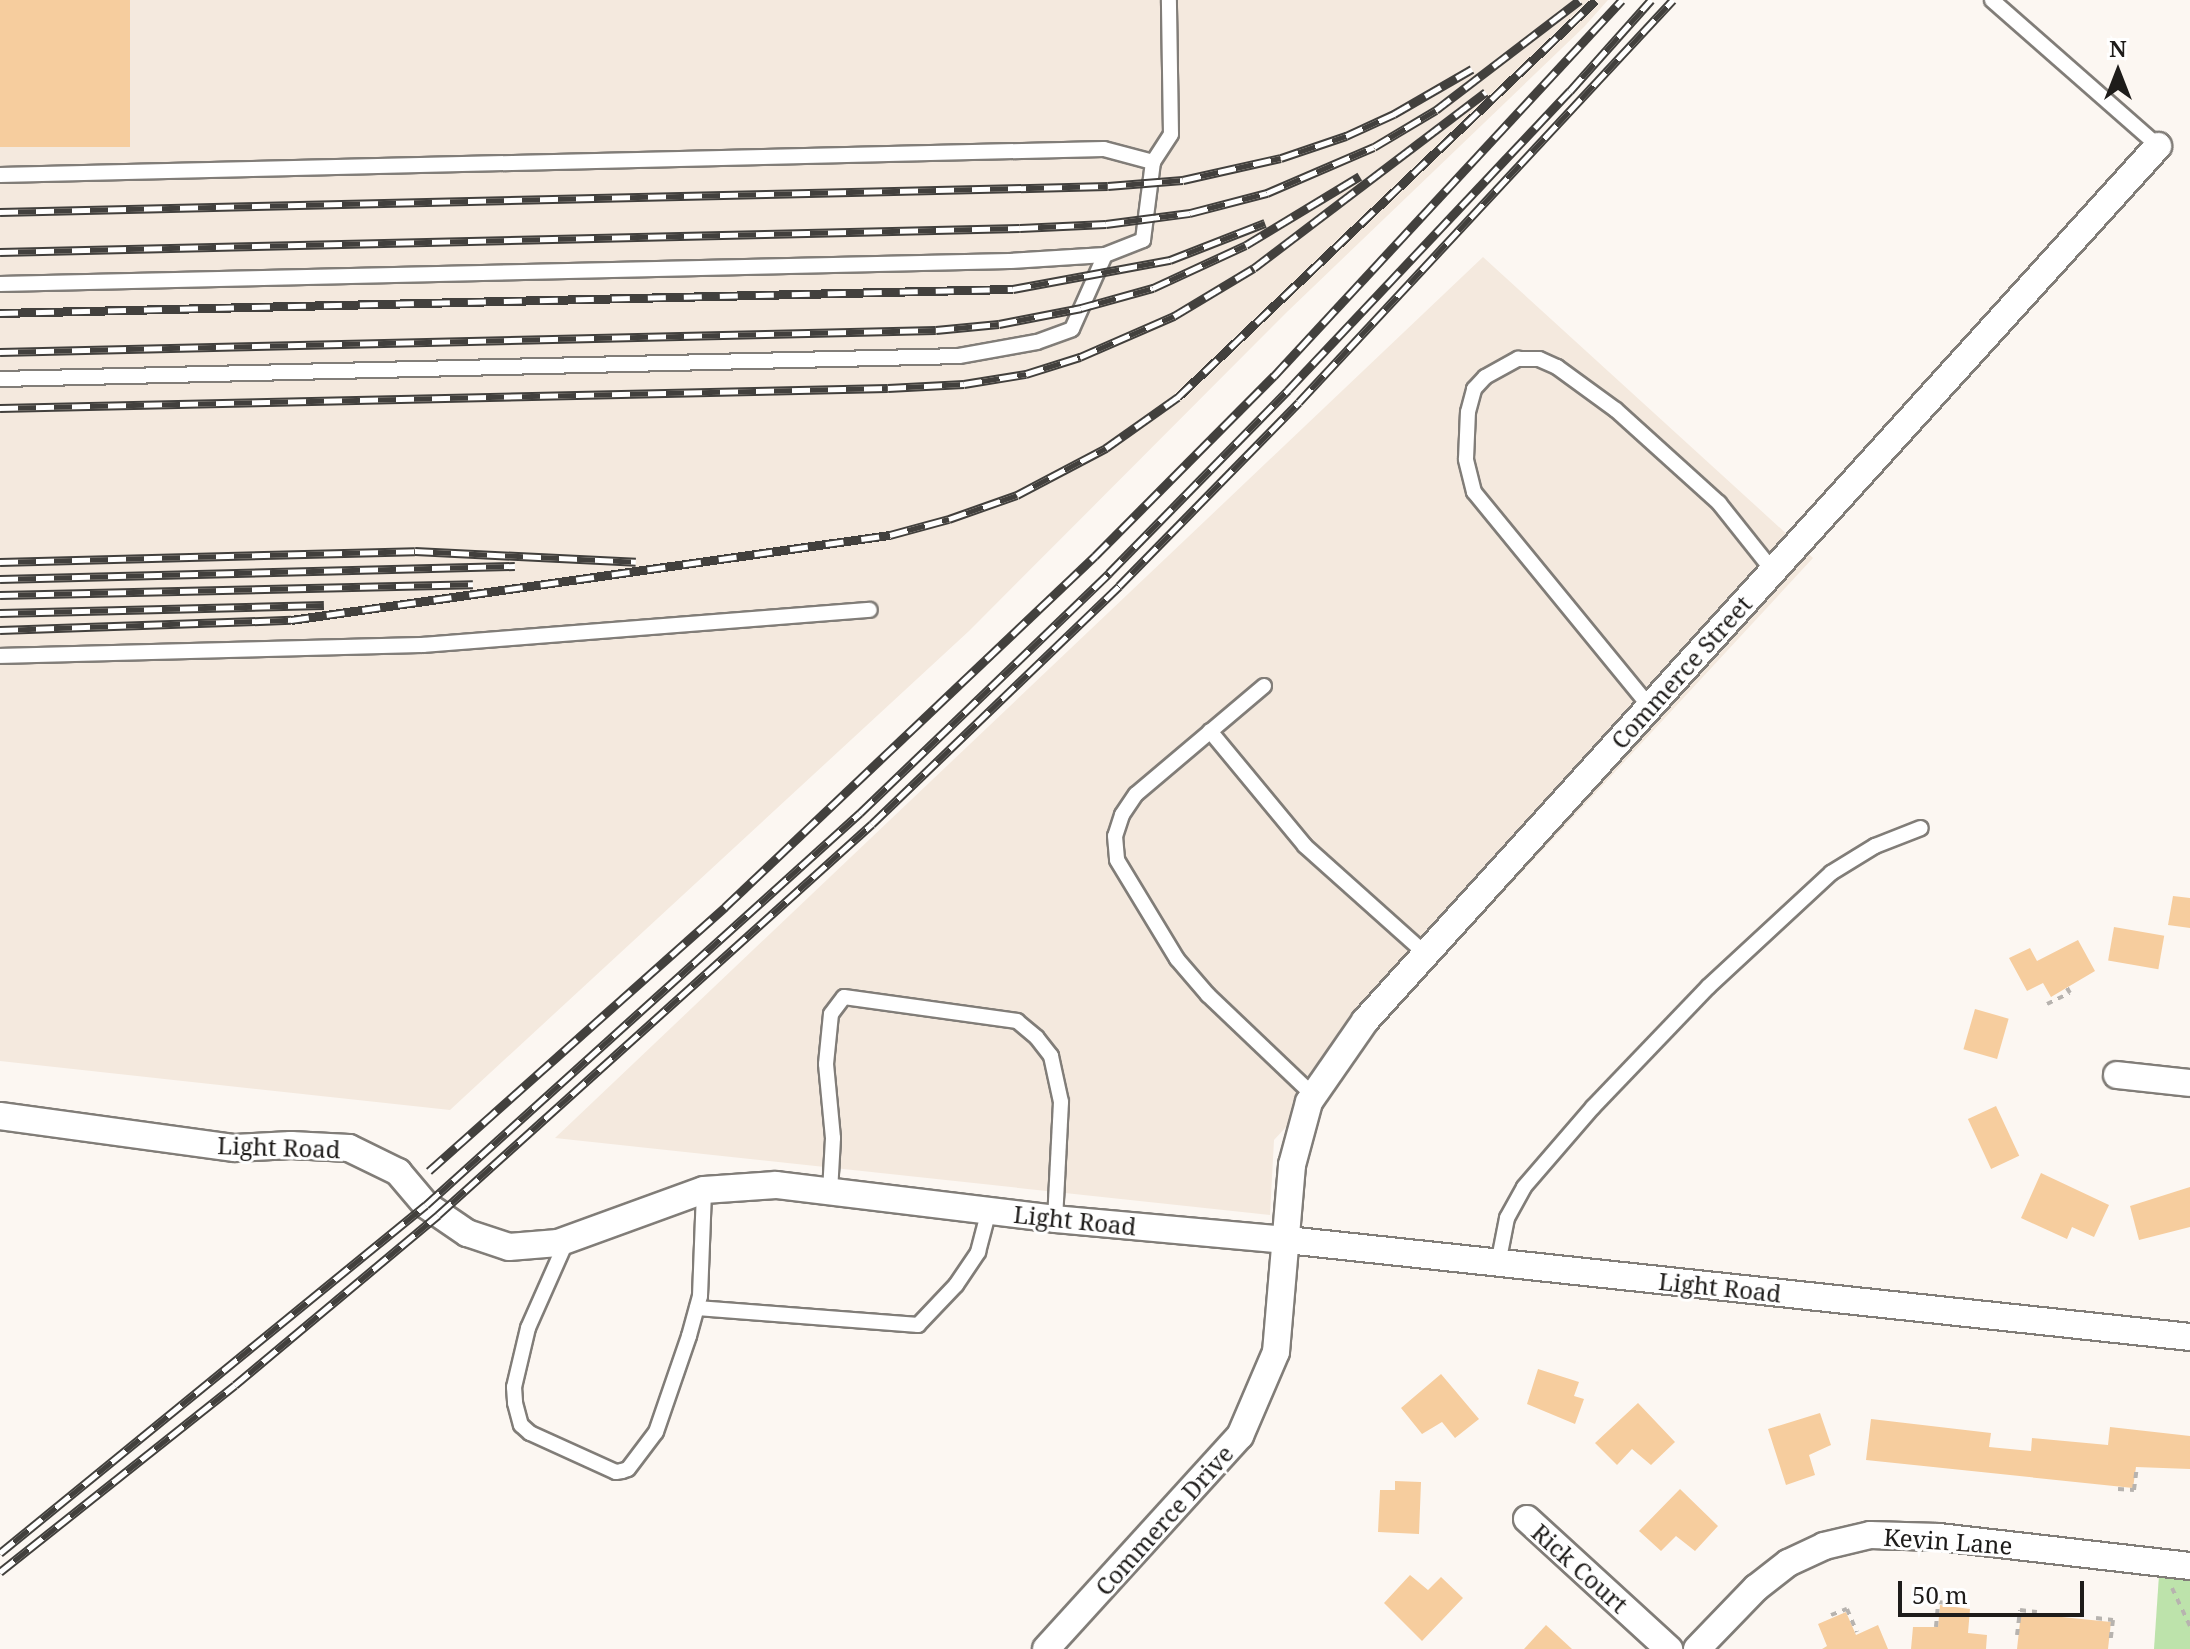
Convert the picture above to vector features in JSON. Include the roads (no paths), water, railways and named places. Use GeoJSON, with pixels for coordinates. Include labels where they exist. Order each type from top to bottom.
{"type":"FeatureCollection","features":[{"type":"Feature","properties":{"kind":"street","name":"Commerce Street"},"geometry":{"type":"LineString","coordinates":[[1287,1240],[1292,1165],[1313,1095],[1365,1021],[2158,146]]}},
{"type":"Feature","properties":{"kind":"street"},"geometry":{"type":"LineString","coordinates":[[2117,1075],[2190,1083]]}},
{"type":"Feature","properties":{"kind":"street","name":"Light Road"},"geometry":{"type":"LineString","coordinates":[[0,1116],[235,1148],[291,1145],[349,1148],[398,1172],[426,1205],[467,1233],[509,1247],[567,1240],[704,1190],[776,1185],[1055,1219],[1287,1240],[2190,1337]]}},
{"type":"Feature","properties":{"kind":"street","name":"Commerce Drive"},"geometry":{"type":"LineString","coordinates":[[1046,1649],[1240,1436],[1276,1352],[1287,1240]]}},
{"type":"Feature","properties":{"kind":"street","name":"Rick Court"},"geometry":{"type":"LineString","coordinates":[[1527,1519],[1669,1649]]}},
{"type":"Feature","properties":{"kind":"street","name":"Kevin Lane"},"geometry":{"type":"LineString","coordinates":[[1697,1649],[1756,1588],[1788,1563],[1824,1546],[1870,1535],[1939,1537],[2180,1572]]}},
{"type":"Feature","properties":{"kind":"lane"},"geometry":{"type":"LineString","coordinates":[[0,284],[1010,261],[1105,255],[1143,240],[1153,162],[1171,134],[1169,0]]}},
{"type":"Feature","properties":{"kind":"lane"},"geometry":{"type":"LineString","coordinates":[[1992,0],[2158,146]]}},
{"type":"Feature","properties":{"kind":"lane"},"geometry":{"type":"LineString","coordinates":[[0,175],[1104,149],[1153,162]]}},
{"type":"Feature","properties":{"kind":"lane"},"geometry":{"type":"LineString","coordinates":[[0,379],[959,356],[1037,342],[1072,329],[1105,255]]}},
{"type":"Feature","properties":{"kind":"lane"},"geometry":{"type":"LineString","coordinates":[[1650,707],[1474,492],[1466,459],[1468,412],[1474,389],[1485,377],[1518,359],[1539,359],[1557,367],[1616,410],[1719,503],[1773,571]]}},
{"type":"Feature","properties":{"kind":"lane"},"geometry":{"type":"LineString","coordinates":[[0,656],[423,645],[870,610]]}},
{"type":"Feature","properties":{"kind":"lane"},"geometry":{"type":"LineString","coordinates":[[1264,686],[1136,794],[1122,815],[1115,836],[1117,860],[1177,959],[1208,995],[1313,1095]]}},
{"type":"Feature","properties":{"kind":"lane"},"geometry":{"type":"LineString","coordinates":[[1210,731],[1305,846],[1426,954]]}},
{"type":"Feature","properties":{"kind":"lane"},"geometry":{"type":"LineString","coordinates":[[1498,1264],[1507,1218],[1524,1187],[1593,1107],[1708,987],[1831,873],[1875,846],[1921,828]]}},
{"type":"Feature","properties":{"kind":"lane"},"geometry":{"type":"LineString","coordinates":[[830,1192],[833,1138],[826,1064],[831,1014],[844,997],[1017,1021],[1037,1038],[1051,1056],[1061,1102],[1055,1219]]}},
{"type":"Feature","properties":{"kind":"lane"},"geometry":{"type":"LineString","coordinates":[[567,1240],[528,1328],[514,1387],[521,1425],[530,1433],[616,1472],[628,1469],[656,1432],[697,1308],[704,1190]]}},
{"type":"Feature","properties":{"kind":"lane"},"geometry":{"type":"LineString","coordinates":[[697,1308],[918,1325],[956,1285],[978,1252],[989,1210]]}},
{"type":"Feature","properties":{"kind":"railway"},"geometry":{"type":"LineString","coordinates":[[0,252],[1020,228],[1106,224],[1190,213],[1267,193],[1374,147],[1436,110],[1580,0]]}},
{"type":"Feature","properties":{"kind":"railway"},"geometry":{"type":"LineString","coordinates":[[0,630],[291,620],[890,535],[949,519],[1017,495],[1106,448],[1178,397],[1596,0]]}},
{"type":"Feature","properties":{"kind":"railway"},"geometry":{"type":"LineString","coordinates":[[429,1171],[725,907],[1095,556],[1274,376],[1622,0]]}},
{"type":"Feature","properties":{"kind":"railway"},"geometry":{"type":"LineString","coordinates":[[0,1553],[426,1205],[860,813],[1109,573],[1288,390],[1570,91],[1651,0]]}},
{"type":"Feature","properties":{"kind":"railway"},"geometry":{"type":"LineString","coordinates":[[0,1572],[235,1385],[438,1215],[872,824],[1119,586],[1299,402],[1673,0]]}},
{"type":"Feature","properties":{"kind":"railway"},"geometry":{"type":"LineString","coordinates":[[0,212],[1108,186],[1183,180],[1281,158],[1346,136],[1394,114],[1472,69]]}},
{"type":"Feature","properties":{"kind":"railway"},"geometry":{"type":"LineString","coordinates":[[0,408],[888,388],[964,384],[1026,374],[1080,357],[1174,316],[1254,268],[1486,92]]}},
{"type":"Feature","properties":{"kind":"railway"},"geometry":{"type":"LineString","coordinates":[[0,352],[936,330],[999,324],[1081,308],[1153,288],[1246,245],[1360,176]]}},
{"type":"Feature","properties":{"kind":"railway"},"geometry":{"type":"LineString","coordinates":[[0,313],[1013,289],[1170,260],[1265,223]]}},
{"type":"Feature","properties":{"kind":"railway"},"geometry":{"type":"LineString","coordinates":[[0,562],[415,551],[636,562]]}},
{"type":"Feature","properties":{"kind":"railway"},"geometry":{"type":"LineString","coordinates":[[0,579],[515,566]]}},
{"type":"Feature","properties":{"kind":"railway"},"geometry":{"type":"LineString","coordinates":[[0,595],[473,584]]}},
{"type":"Feature","properties":{"kind":"railway"},"geometry":{"type":"LineString","coordinates":[[0,613],[324,605]]}}]}
